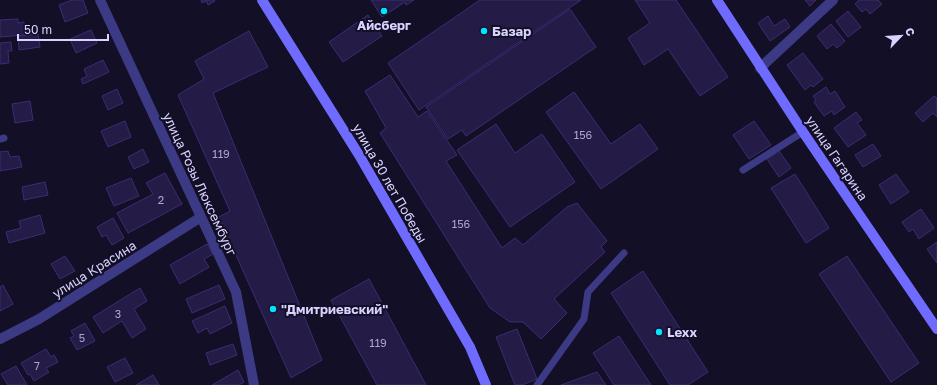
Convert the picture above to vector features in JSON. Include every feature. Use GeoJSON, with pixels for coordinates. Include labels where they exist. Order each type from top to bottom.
{"type":"FeatureCollection","features":[{"type":"Feature","properties":{"kind":"main road","name":"улица 30 лет Победы"},"geometry":{"type":"LineString","coordinates":[[262,0],[359,155],[470,346],[486,385]]}},
{"type":"Feature","properties":{"kind":"main road","name":"улица Гагарина"},"geometry":{"type":"LineString","coordinates":[[716,0],[760,68],[937,329]]}},
{"type":"Feature","properties":{"kind":"street","name":"улица Розы Люксембург"},"geometry":{"type":"LineString","coordinates":[[100,0],[236,292],[254,385]]}},
{"type":"Feature","properties":{"kind":"street"},"geometry":{"type":"LineString","coordinates":[[760,68],[833,0]]}},
{"type":"Feature","properties":{"kind":"street","name":"улица Красина"},"geometry":{"type":"LineString","coordinates":[[0,339],[39,319],[201,217]]}},
{"type":"Feature","properties":{"kind":"lane"},"geometry":{"type":"LineString","coordinates":[[743,170],[803,132]]}},
{"type":"Feature","properties":{"kind":"lane"},"geometry":{"type":"LineString","coordinates":[[537,385],[584,319],[588,292],[624,253]]}},
{"type":"Feature","properties":{"kind":"building"},"geometry":{"type":"Polygon","coordinates":[[[72,0],[83,0],[88,13],[65,22],[59,5],[72,0]]]}},
{"type":"Feature","properties":{"kind":"building"},"geometry":{"type":"Polygon","coordinates":[[[201,0],[215,1],[208,5],[207,1],[202,3],[201,0]]]}},
{"type":"Feature","properties":{"kind":"building","name":"Айсберг"},"geometry":{"type":"Polygon","coordinates":[[[371,0],[414,0],[406,5],[405,2],[382,17],[371,0]]]}},
{"type":"Feature","properties":{"kind":"building","name":"Базар"},"geometry":{"type":"Polygon","coordinates":[[[480,0],[581,0],[419,110],[388,63],[480,0]]]}},
{"type":"Feature","properties":{"kind":"building"},"geometry":{"type":"Polygon","coordinates":[[[635,0],[676,0],[728,77],[700,96],[668,49],[644,65],[628,38],[650,23],[635,0]]]}},
{"type":"Feature","properties":{"kind":"building"},"geometry":{"type":"Polygon","coordinates":[[[805,0],[816,0],[810,6],[805,0]]]}},
{"type":"Feature","properties":{"kind":"building"},"geometry":{"type":"Polygon","coordinates":[[[859,0],[878,0],[882,4],[870,14],[866,9],[862,12],[855,4],[859,0]]]}},
{"type":"Feature","properties":{"kind":"building"},"geometry":{"type":"Polygon","coordinates":[[[570,9],[596,47],[466,136],[462,130],[448,139],[426,107],[570,9]]]}},
{"type":"Feature","properties":{"kind":"building"},"geometry":{"type":"Polygon","coordinates":[[[848,11],[861,27],[848,37],[836,21],[848,11]]]}},
{"type":"Feature","properties":{"kind":"building"},"geometry":{"type":"Polygon","coordinates":[[[368,15],[382,36],[343,62],[329,42],[368,15]]]}},
{"type":"Feature","properties":{"kind":"building"},"geometry":{"type":"Polygon","coordinates":[[[768,16],[774,26],[785,19],[790,27],[770,41],[758,23],[768,16]]]}},
{"type":"Feature","properties":{"kind":"building"},"geometry":{"type":"Polygon","coordinates":[[[18,19],[18,23],[24,22],[25,35],[0,37],[0,20],[18,19]]]}},
{"type":"Feature","properties":{"kind":"building"},"geometry":{"type":"Polygon","coordinates":[[[831,24],[845,41],[837,48],[833,44],[827,49],[817,36],[831,24]]]}},
{"type":"Feature","properties":{"kind":"building"},"geometry":{"type":"Polygon","coordinates":[[[91,30],[97,43],[76,53],[70,39],[91,30]]]}},
{"type":"Feature","properties":{"kind":"building"},"geometry":{"type":"Polygon","coordinates":[[[249,31],[268,67],[213,93],[322,360],[291,378],[219,217],[230,211],[178,95],[204,79],[195,61],[249,31]]]}},
{"type":"Feature","properties":{"kind":"building"},"geometry":{"type":"Polygon","coordinates":[[[38,34],[40,47],[19,50],[18,36],[38,34]]]}},
{"type":"Feature","properties":{"kind":"building"},"geometry":{"type":"Polygon","coordinates":[[[11,42],[12,51],[8,51],[9,63],[0,64],[0,43],[11,42]]]}},
{"type":"Feature","properties":{"kind":"building"},"geometry":{"type":"Polygon","coordinates":[[[803,53],[823,79],[813,87],[811,85],[805,90],[787,65],[803,53]]]}},
{"type":"Feature","properties":{"kind":"building"},"geometry":{"type":"Polygon","coordinates":[[[103,60],[109,72],[83,84],[81,79],[87,76],[84,69],[103,60]]]}},
{"type":"Feature","properties":{"kind":"building"},"geometry":{"type":"Polygon","coordinates":[[[390,75],[418,117],[427,111],[457,155],[446,161],[502,248],[515,238],[523,245],[567,207],[577,203],[607,241],[601,247],[605,252],[554,299],[567,313],[541,339],[523,322],[510,322],[490,308],[380,133],[386,128],[365,91],[390,75]]]}},
{"type":"Feature","properties":{"kind":"building"},"geometry":{"type":"Polygon","coordinates":[[[826,87],[830,94],[835,91],[845,107],[834,115],[832,111],[824,116],[814,102],[816,100],[813,96],[826,87]]]}},
{"type":"Feature","properties":{"kind":"building"},"geometry":{"type":"Polygon","coordinates":[[[117,89],[123,103],[108,110],[102,96],[117,89]]]}},
{"type":"Feature","properties":{"kind":"building"},"geometry":{"type":"Polygon","coordinates":[[[574,92],[611,144],[640,124],[658,149],[601,189],[546,112],[574,92]]]}},
{"type":"Feature","properties":{"kind":"building"},"geometry":{"type":"Polygon","coordinates":[[[934,96],[937,98],[937,117],[933,113],[923,122],[915,113],[934,96]]]}},
{"type":"Feature","properties":{"kind":"building"},"geometry":{"type":"Polygon","coordinates":[[[30,101],[33,120],[15,123],[12,104],[30,101]]]}},
{"type":"Feature","properties":{"kind":"building"},"geometry":{"type":"Polygon","coordinates":[[[856,112],[862,120],[857,123],[866,135],[848,147],[834,128],[856,112]]]}},
{"type":"Feature","properties":{"kind":"building"},"geometry":{"type":"Polygon","coordinates":[[[125,121],[131,137],[108,147],[101,131],[125,121]]]}},
{"type":"Feature","properties":{"kind":"building"},"geometry":{"type":"Polygon","coordinates":[[[754,121],[771,145],[749,159],[733,135],[754,121]]]}},
{"type":"Feature","properties":{"kind":"building"},"geometry":{"type":"Polygon","coordinates":[[[496,124],[515,153],[542,134],[575,182],[510,227],[457,150],[496,124]]]}},
{"type":"Feature","properties":{"kind":"building"},"geometry":{"type":"Polygon","coordinates":[[[873,144],[881,156],[863,167],[855,155],[873,144]]]}},
{"type":"Feature","properties":{"kind":"building"},"geometry":{"type":"Polygon","coordinates":[[[143,149],[149,162],[134,169],[128,157],[143,149]]]}},
{"type":"Feature","properties":{"kind":"building"},"geometry":{"type":"Polygon","coordinates":[[[8,151],[10,157],[19,156],[22,167],[0,171],[0,152],[8,151]]]}},
{"type":"Feature","properties":{"kind":"building"},"geometry":{"type":"Polygon","coordinates":[[[779,151],[791,168],[779,177],[767,159],[779,151]]]}},
{"type":"Feature","properties":{"kind":"building"},"geometry":{"type":"Polygon","coordinates":[[[165,173],[182,204],[128,233],[117,213],[153,194],[146,183],[165,173]]]}},
{"type":"Feature","properties":{"kind":"building"},"geometry":{"type":"Polygon","coordinates":[[[795,174],[829,228],[806,243],[771,188],[795,174]]]}},
{"type":"Feature","properties":{"kind":"building"},"geometry":{"type":"Polygon","coordinates":[[[896,174],[909,192],[891,204],[879,185],[896,174]]]}},
{"type":"Feature","properties":{"kind":"building"},"geometry":{"type":"Polygon","coordinates":[[[131,178],[139,196],[114,206],[106,188],[131,178]]]}},
{"type":"Feature","properties":{"kind":"building"},"geometry":{"type":"Polygon","coordinates":[[[45,182],[48,195],[24,200],[22,187],[45,182]]]}},
{"type":"Feature","properties":{"kind":"building"},"geometry":{"type":"Polygon","coordinates":[[[921,209],[934,228],[919,239],[913,229],[909,232],[902,222],[921,209]]]}},
{"type":"Feature","properties":{"kind":"building"},"geometry":{"type":"Polygon","coordinates":[[[40,215],[45,233],[9,243],[6,232],[21,228],[19,221],[40,215]]]}},
{"type":"Feature","properties":{"kind":"building"},"geometry":{"type":"Polygon","coordinates":[[[113,218],[124,238],[112,245],[106,235],[102,237],[97,227],[113,218]]]}},
{"type":"Feature","properties":{"kind":"building"},"geometry":{"type":"Polygon","coordinates":[[[937,242],[937,263],[927,249],[937,242]]]}},
{"type":"Feature","properties":{"kind":"building"},"geometry":{"type":"Polygon","coordinates":[[[207,244],[213,254],[204,259],[209,267],[180,284],[170,265],[207,244]]]}},
{"type":"Feature","properties":{"kind":"building"},"geometry":{"type":"Polygon","coordinates":[[[65,256],[75,271],[60,279],[51,264],[65,256]]]}},
{"type":"Feature","properties":{"kind":"building"},"geometry":{"type":"Polygon","coordinates":[[[847,256],[919,363],[891,382],[819,274],[847,256]]]}},
{"type":"Feature","properties":{"kind":"building","name":"Lexx"},"geometry":{"type":"Polygon","coordinates":[[[643,271],[708,372],[688,385],[670,385],[611,293],[643,271]]]}},
{"type":"Feature","properties":{"kind":"building"},"geometry":{"type":"Polygon","coordinates":[[[369,279],[426,385],[377,385],[331,300],[369,279]]]}},
{"type":"Feature","properties":{"kind":"building"},"geometry":{"type":"Polygon","coordinates":[[[3,285],[13,304],[0,311],[0,287],[3,285]]]}},
{"type":"Feature","properties":{"kind":"building"},"geometry":{"type":"Polygon","coordinates":[[[219,285],[225,299],[192,313],[186,299],[219,285]]]}},
{"type":"Feature","properties":{"kind":"building"},"geometry":{"type":"Polygon","coordinates":[[[140,288],[147,301],[134,309],[146,329],[132,338],[122,321],[103,333],[93,317],[140,288]]]}},
{"type":"Feature","properties":{"kind":"building"},"geometry":{"type":"Polygon","coordinates":[[[225,306],[232,323],[210,334],[207,328],[198,333],[192,321],[225,306]]]}},
{"type":"Feature","properties":{"kind":"building"},"geometry":{"type":"Polygon","coordinates":[[[85,323],[95,341],[77,350],[70,338],[74,336],[71,331],[85,323]]]}},
{"type":"Feature","properties":{"kind":"building"},"geometry":{"type":"Polygon","coordinates":[[[517,329],[537,379],[522,385],[515,385],[496,337],[517,329]]]}},
{"type":"Feature","properties":{"kind":"building"},"geometry":{"type":"Polygon","coordinates":[[[619,336],[651,385],[614,385],[593,353],[619,336]]]}},
{"type":"Feature","properties":{"kind":"building"},"geometry":{"type":"Polygon","coordinates":[[[233,344],[237,355],[210,365],[206,353],[233,344]]]}},
{"type":"Feature","properties":{"kind":"building"},"geometry":{"type":"Polygon","coordinates":[[[46,349],[51,357],[54,355],[58,362],[46,368],[49,372],[34,381],[30,374],[28,375],[21,363],[46,349]]]}},
{"type":"Feature","properties":{"kind":"building"},"geometry":{"type":"Polygon","coordinates":[[[125,358],[133,373],[115,382],[107,367],[125,358]]]}},
{"type":"Feature","properties":{"kind":"building"},"geometry":{"type":"Polygon","coordinates":[[[16,366],[27,385],[8,385],[1,374],[16,366]]]}},
{"type":"Feature","properties":{"kind":"building"},"geometry":{"type":"Polygon","coordinates":[[[238,370],[244,382],[239,385],[212,385],[238,370]]]}},
{"type":"Feature","properties":{"kind":"building"},"geometry":{"type":"Polygon","coordinates":[[[597,372],[606,385],[561,385],[597,372]]]}},
{"type":"Feature","properties":{"kind":"building"},"geometry":{"type":"Polygon","coordinates":[[[153,375],[159,385],[136,385],[153,375]]]}},
{"type":"Feature","properties":{"kind":"place","name":"Айсберг"},"geometry":{"type":"Point","coordinates":[384,11]}},
{"type":"Feature","properties":{"kind":"place","name":"Базар"},"geometry":{"type":"Point","coordinates":[484,31]}},
{"type":"Feature","properties":{"kind":"place","name":"\"Дмитриевский\""},"geometry":{"type":"Point","coordinates":[273,309]}},
{"type":"Feature","properties":{"kind":"place","name":"Lexx"},"geometry":{"type":"Point","coordinates":[659,332]}}]}
